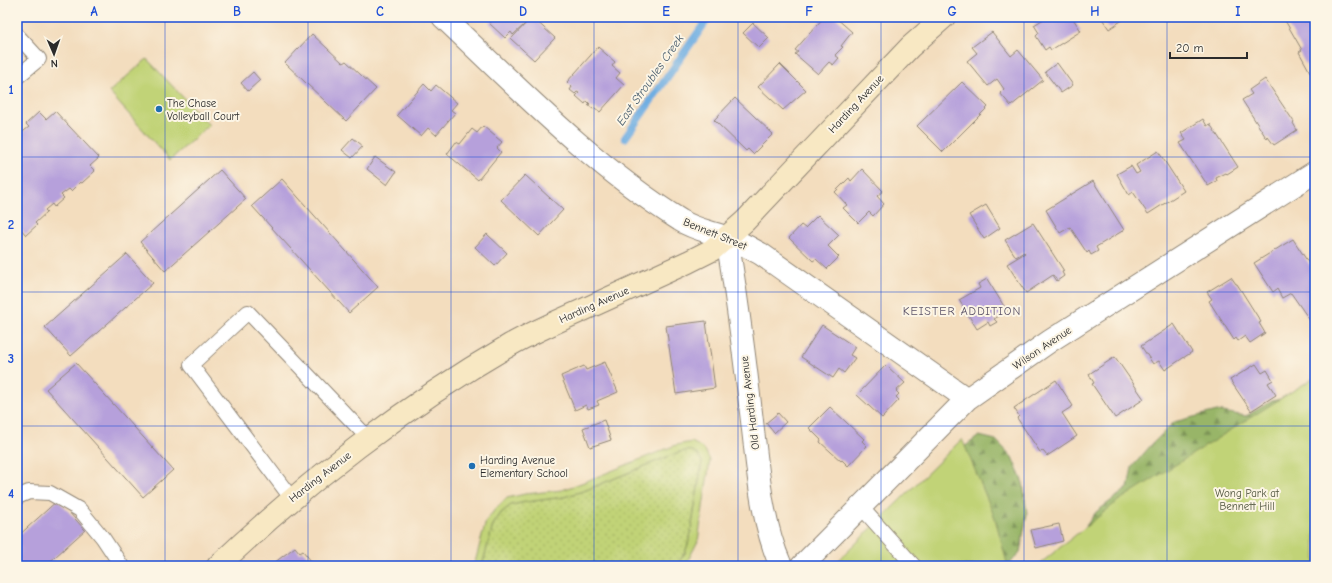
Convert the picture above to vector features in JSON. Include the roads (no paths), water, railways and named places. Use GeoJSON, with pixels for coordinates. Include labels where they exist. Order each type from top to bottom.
{"type":"FeatureCollection","features":[{"type":"Feature","properties":{"kind":"street","name":"Bennett Street"},"geometry":{"type":"LineString","coordinates":[[443,17],[581,147],[621,178],[681,221],[701,230],[742,243],[761,254],[967,399]]}},
{"type":"Feature","properties":{"kind":"street","name":"Harding Avenue"},"geometry":{"type":"LineString","coordinates":[[218,566],[292,499],[369,439],[455,379],[510,345],[536,331],[712,250],[750,216],[910,47],[944,17]]}},
{"type":"Feature","properties":{"kind":"street","name":"Wilson Avenue"},"geometry":{"type":"LineString","coordinates":[[802,566],[967,399],[1050,342],[1315,172]]}},
{"type":"Feature","properties":{"kind":"street","name":"Old Harding Avenue"},"geometry":{"type":"LineString","coordinates":[[727,238],[737,295],[763,504],[774,550],[781,566]]}},
{"type":"Feature","properties":{"kind":"lane"},"geometry":{"type":"LineString","coordinates":[[17,35],[39,58],[17,78]]}},
{"type":"Feature","properties":{"kind":"lane"},"geometry":{"type":"LineString","coordinates":[[292,499],[191,365],[248,312],[369,439]]}},
{"type":"Feature","properties":{"kind":"lane"},"geometry":{"type":"LineString","coordinates":[[17,497],[29,492],[50,493],[80,510],[103,538],[120,566]]}},
{"type":"Feature","properties":{"kind":"lane"},"geometry":{"type":"LineString","coordinates":[[861,507],[914,566]]}},
{"type":"Feature","properties":{"kind":"waterway","name":"East Stroubles Creek"},"geometry":{"type":"LineString","coordinates":[[625,138],[709,17]]}},
{"type":"Feature","properties":{"kind":"place","name":"The Chase Volleyball Court"},"geometry":{"type":"Point","coordinates":[159,109]}},
{"type":"Feature","properties":{"kind":"place","name":"Harding Avenue Elementary School"},"geometry":{"type":"Point","coordinates":[472,466]}},
{"type":"Feature","properties":{"kind":"district","name":"KEISTER ADDITION"},"geometry":{"type":"Point","coordinates":[962,311]}},
{"type":"Feature","properties":{"kind":"park label","name":"Wong Park at Bennett Hill"},"geometry":{"type":"Point","coordinates":[1247,499]}}]}
